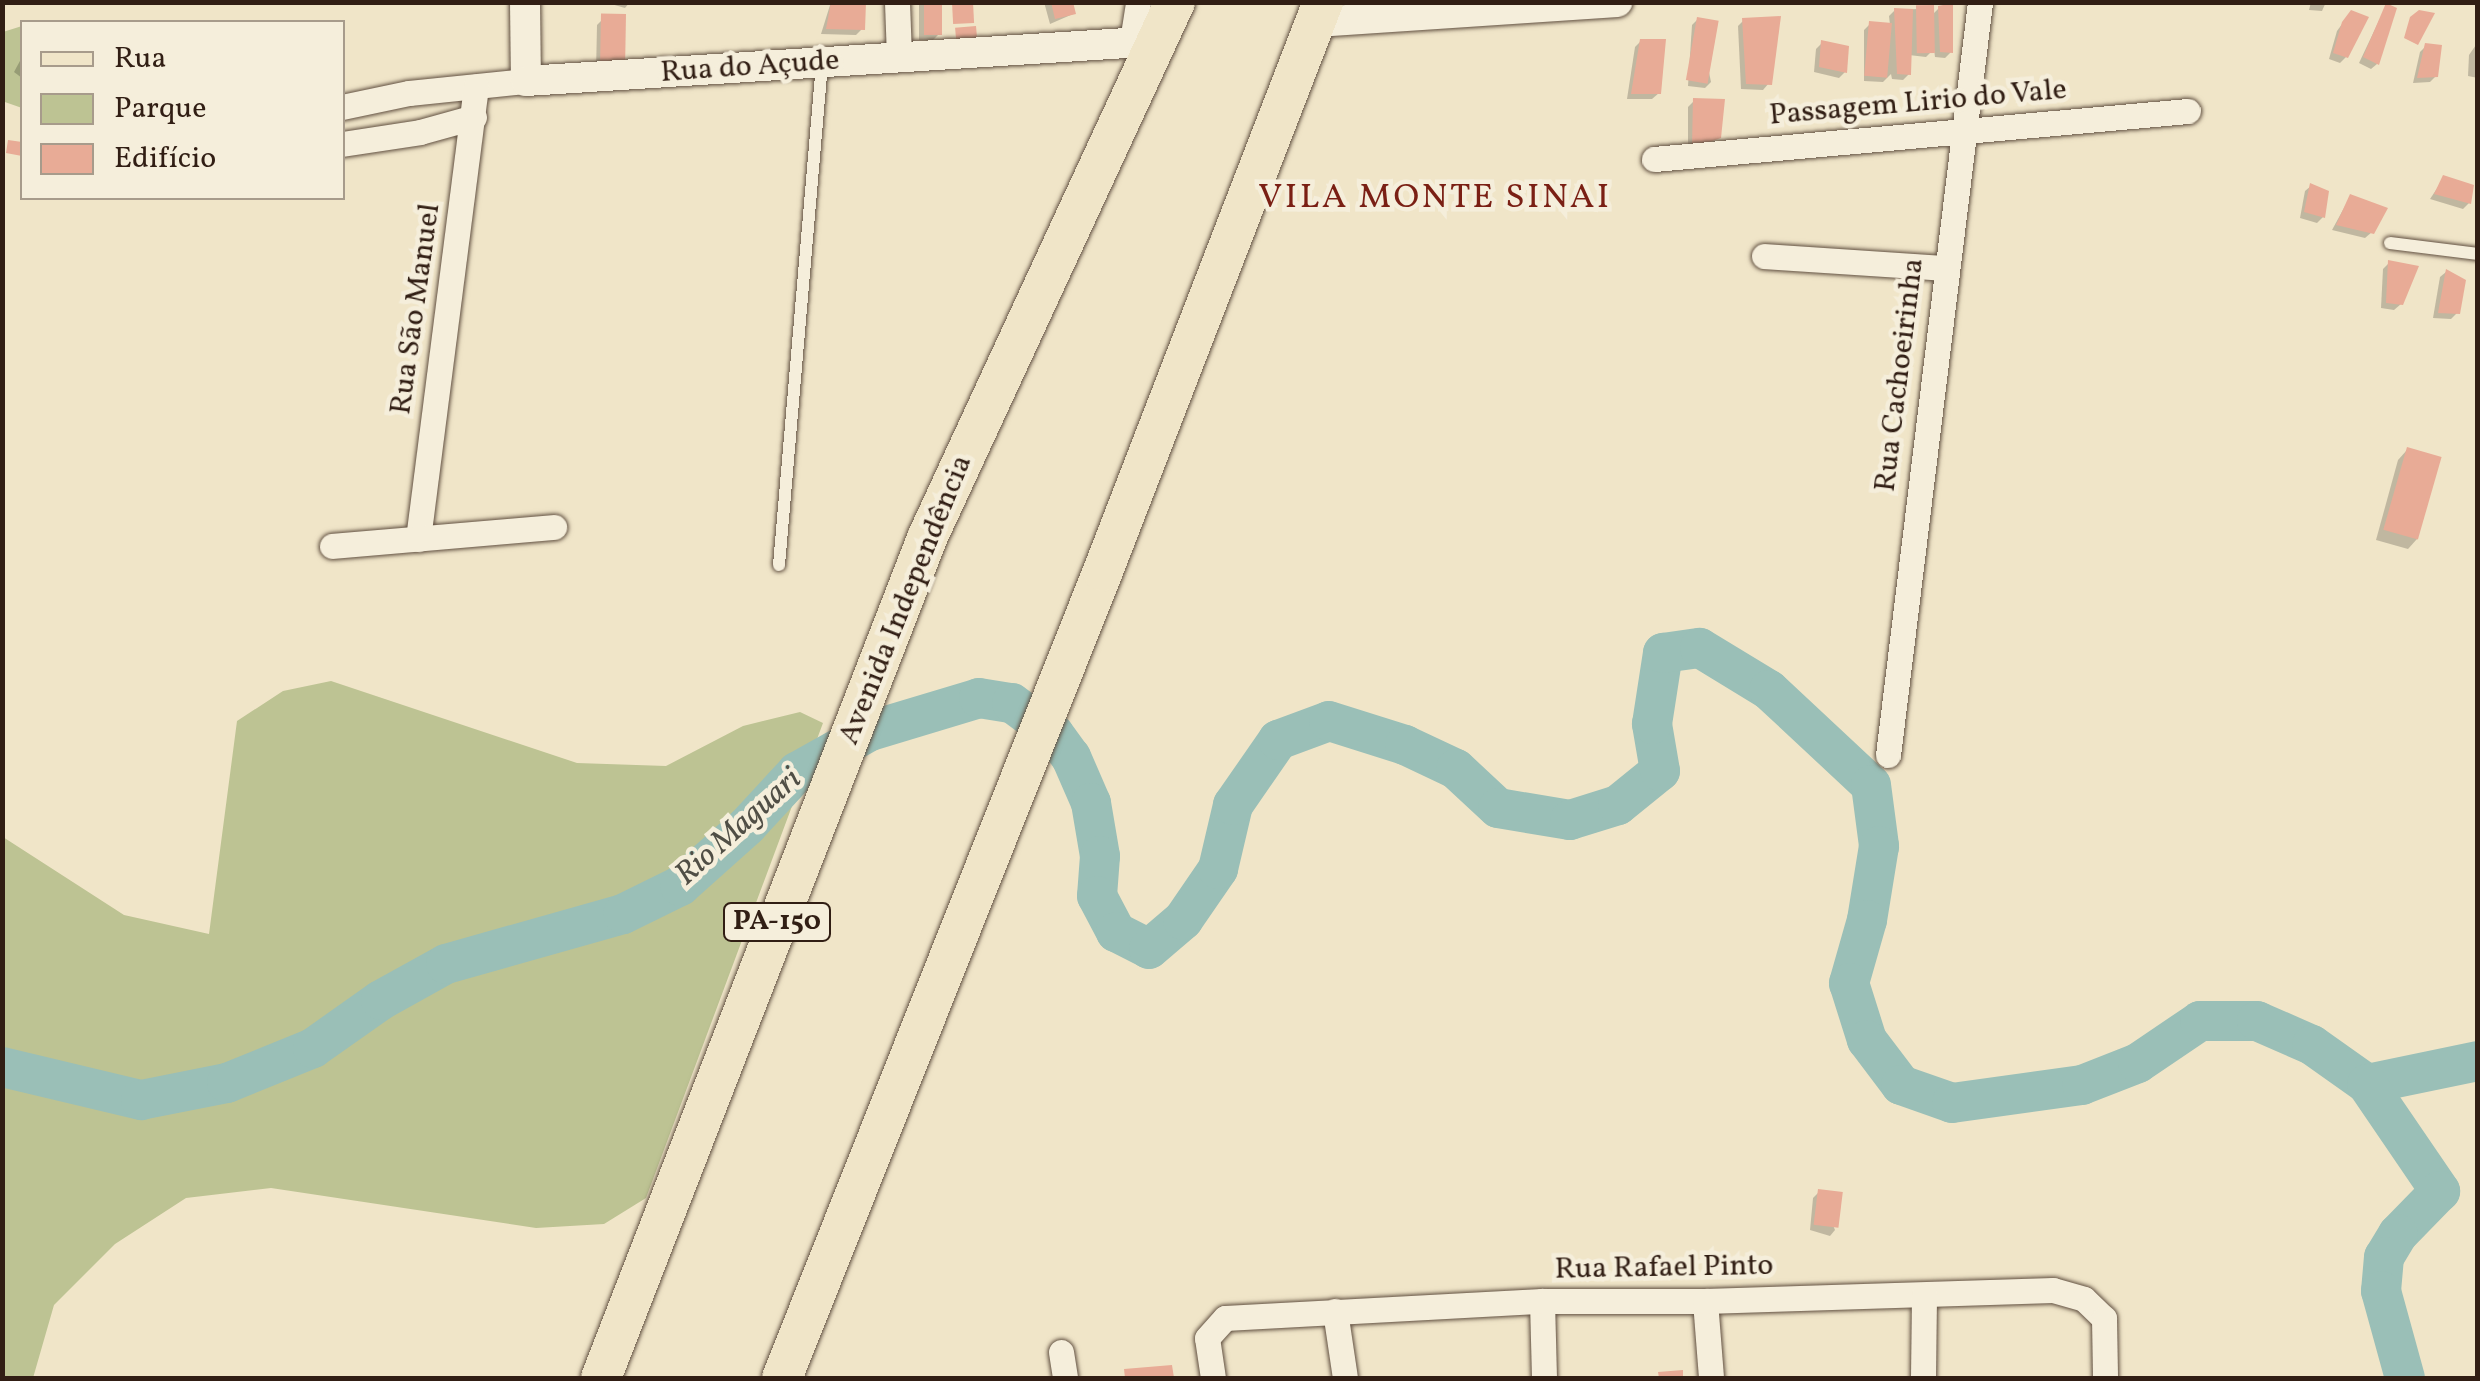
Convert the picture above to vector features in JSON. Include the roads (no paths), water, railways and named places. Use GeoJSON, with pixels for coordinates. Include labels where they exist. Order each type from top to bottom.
{"type":"FeatureCollection","features":[{"type":"Feature","properties":{"kind":"main road","name":"Avenida Independência"},"geometry":{"type":"LineString","coordinates":[[601,1378],[928,536],[1145,41],[1175,2]]}},
{"type":"Feature","properties":{"kind":"main road"},"geometry":{"type":"LineString","coordinates":[[782,1378],[1320,12]]}},
{"type":"Feature","properties":{"kind":"street"},"geometry":{"type":"LineString","coordinates":[[525,2],[526,82]]}},
{"type":"Feature","properties":{"kind":"street"},"geometry":{"type":"LineString","coordinates":[[897,2],[899,56]]}},
{"type":"Feature","properties":{"kind":"street"},"geometry":{"type":"LineString","coordinates":[[1138,2],[1145,41]]}},
{"type":"Feature","properties":{"kind":"street"},"geometry":{"type":"LineString","coordinates":[[1320,12],[1617,2]]}},
{"type":"Feature","properties":{"kind":"street","name":"Rua Cachoeirinha"},"geometry":{"type":"LineString","coordinates":[[1888,755],[1980,2]]}},
{"type":"Feature","properties":{"kind":"street","name":"Rua do Açude"},"geometry":{"type":"LineString","coordinates":[[345,106],[409,93],[476,86],[899,56],[1003,54],[1145,41]]}},
{"type":"Feature","properties":{"kind":"street","name":"Rua São Manuel"},"geometry":{"type":"LineString","coordinates":[[418,539],[476,86]]}},
{"type":"Feature","properties":{"kind":"street","name":"Passagem Lirio do Vale"},"geometry":{"type":"LineString","coordinates":[[1654,160],[2188,112]]}},
{"type":"Feature","properties":{"kind":"street"},"geometry":{"type":"LineString","coordinates":[[345,144],[420,132],[474,118]]}},
{"type":"Feature","properties":{"kind":"street"},"geometry":{"type":"LineString","coordinates":[[1764,256],[1946,268]]}},
{"type":"Feature","properties":{"kind":"street"},"geometry":{"type":"LineString","coordinates":[[332,546],[554,527]]}},
{"type":"Feature","properties":{"kind":"street","name":"Rua Rafael Pinto"},"geometry":{"type":"LineString","coordinates":[[1213,1378],[1207,1338],[1226,1318],[1542,1301],[1705,1302],[2070,1292],[2095,1307],[2104,1318],[2108,1336],[2105,1378]]}},
{"type":"Feature","properties":{"kind":"street"},"geometry":{"type":"LineString","coordinates":[[1923,1378],[1924,1294]]}},
{"type":"Feature","properties":{"kind":"street"},"geometry":{"type":"LineString","coordinates":[[1542,1301],[1544,1378]]}},
{"type":"Feature","properties":{"kind":"street"},"geometry":{"type":"LineString","coordinates":[[1705,1302],[1711,1378]]}},
{"type":"Feature","properties":{"kind":"street"},"geometry":{"type":"LineString","coordinates":[[1335,1311],[1344,1378]]}},
{"type":"Feature","properties":{"kind":"street"},"geometry":{"type":"LineString","coordinates":[[1061,1352],[1064,1378]]}},
{"type":"Feature","properties":{"kind":"lane"},"geometry":{"type":"LineString","coordinates":[[779,565],[822,62]]}},
{"type":"Feature","properties":{"kind":"lane"},"geometry":{"type":"LineString","coordinates":[[2390,244],[2478,254]]}},
{"type":"Feature","properties":{"kind":"waterway","name":"Rio Maguari"},"geometry":{"type":"LineString","coordinates":[[2,1067],[141,1100],[227,1083],[313,1048],[381,1000],[446,964],[623,914],[680,886],[747,826],[797,772],[870,731],[979,698],[1012,703],[1054,734],[1071,757],[1091,803],[1100,856],[1097,896],[1116,932],[1149,949],[1183,920],[1218,869],[1233,805],[1278,740],[1329,721],[1405,745],[1456,769],[1498,808],[1570,820],[1618,805],[1660,771],[1652,724],[1663,653],[1700,648],[1769,690],[1871,785],[1879,846],[1867,920],[1849,983],[1867,1040],[1901,1085],[1952,1103],[2082,1085],[2138,1063],[2200,1021],[2257,1021],[2312,1045],[2367,1084],[2478,1061]]}},
{"type":"Feature","properties":{"kind":"waterway","name":"Rio Maguari"},"geometry":{"type":"LineString","coordinates":[[2367,1084],[2440,1191],[2398,1234],[2384,1257],[2381,1291],[2405,1378]]}},
{"type":"Feature","properties":{"kind":"district","name":"VILA MONTE SINAI"},"geometry":{"type":"Point","coordinates":[1435,198]}}]}
